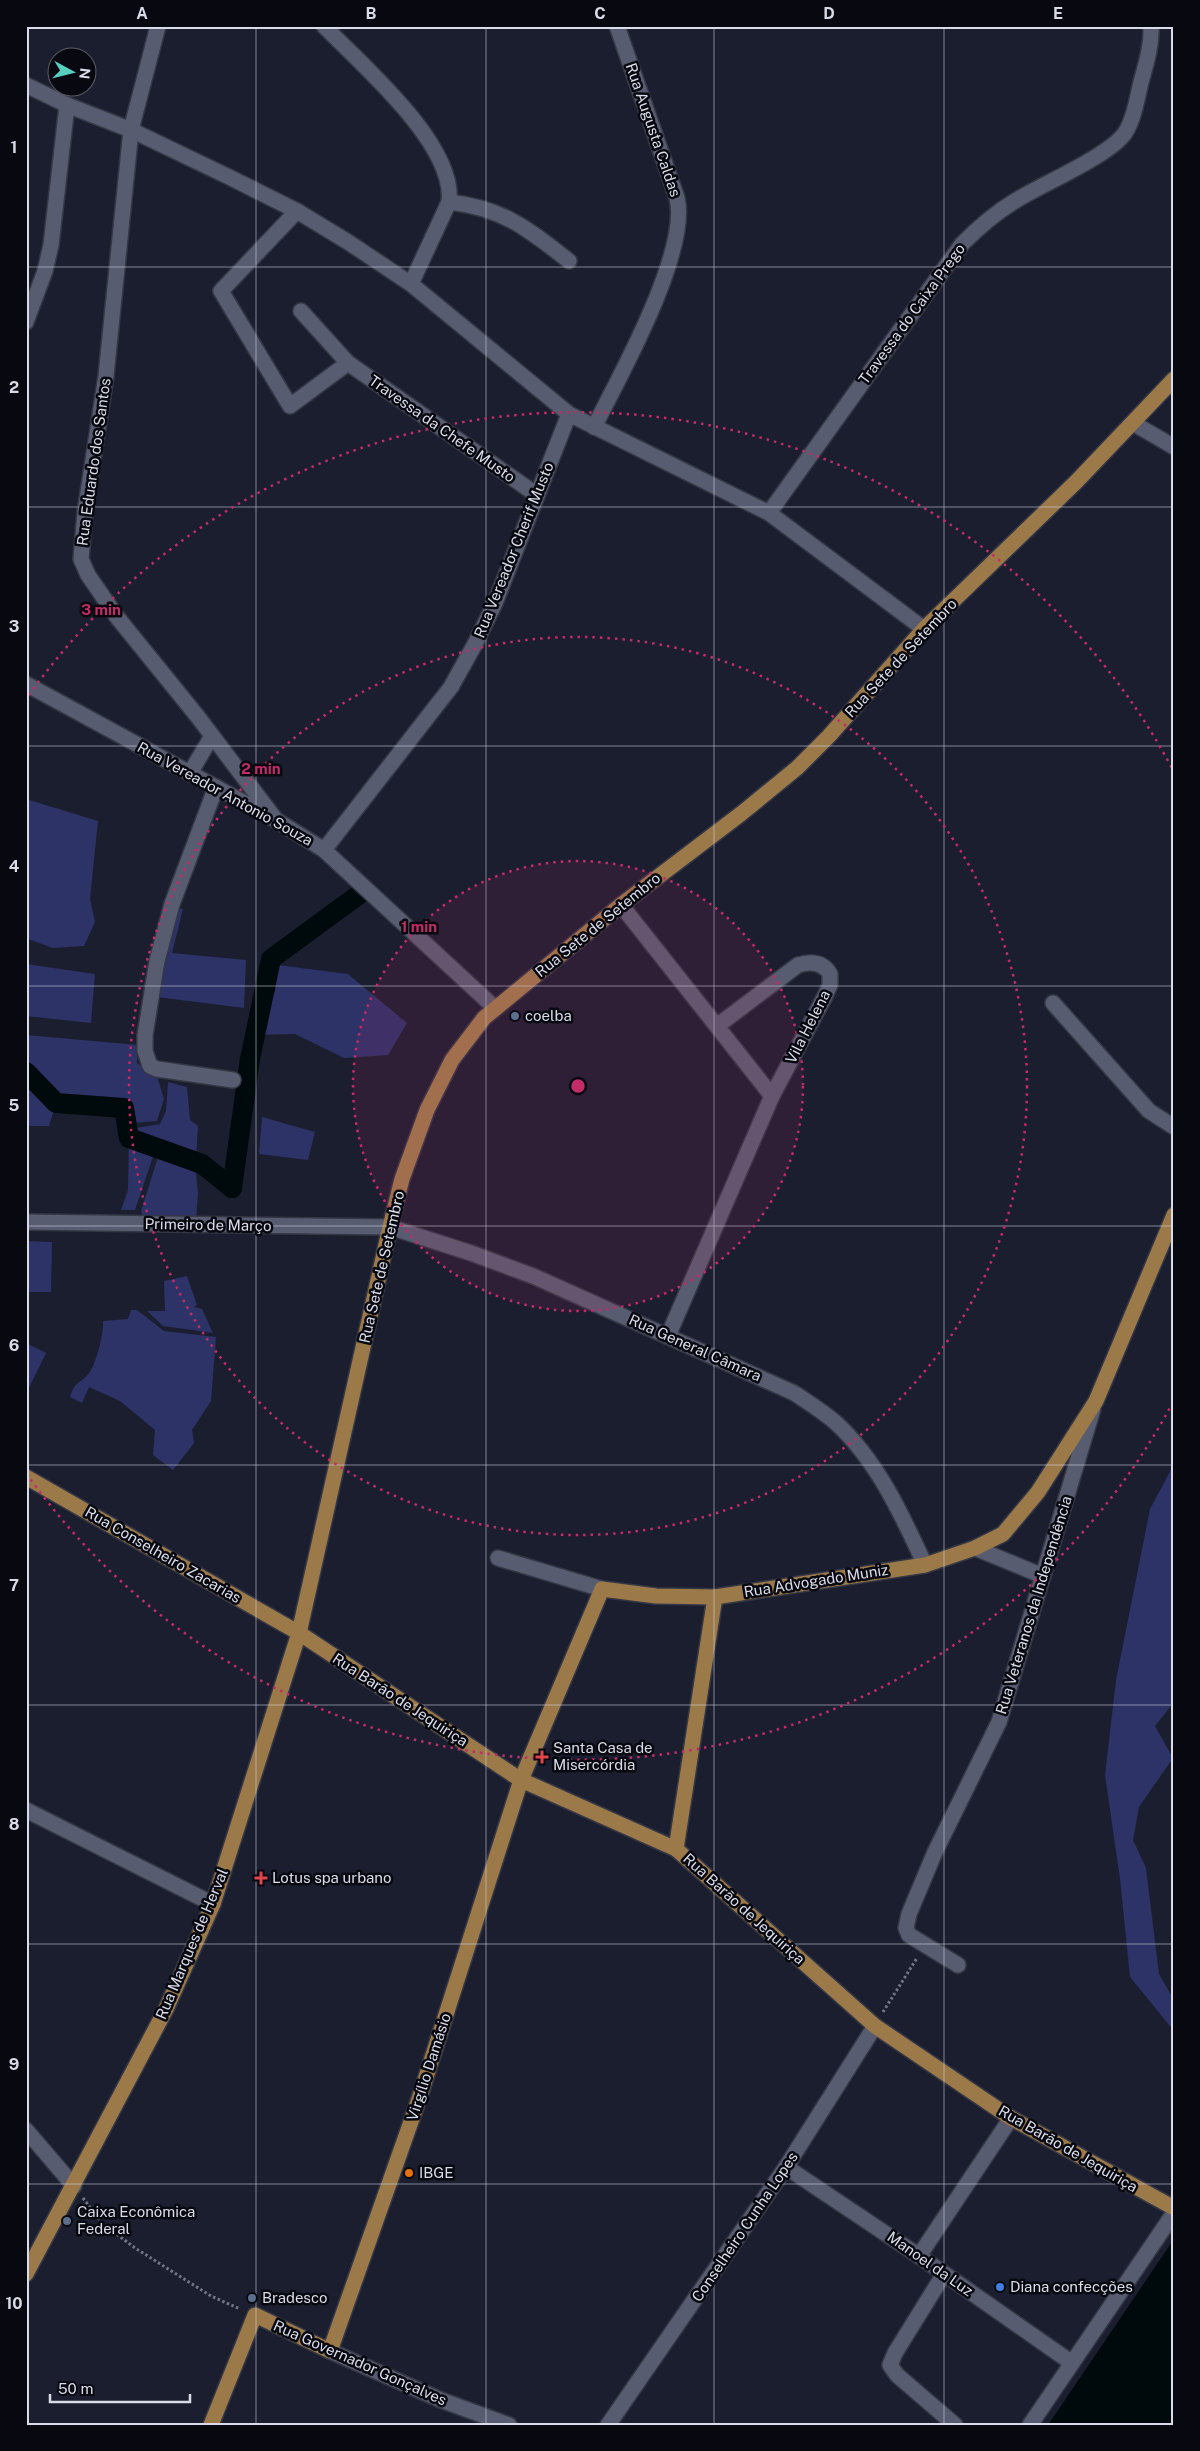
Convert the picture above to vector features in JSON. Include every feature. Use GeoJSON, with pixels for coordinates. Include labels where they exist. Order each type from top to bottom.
{"type":"FeatureCollection","features":[{"type":"Feature","properties":{"kind":"main road","name":"Rua Sete de Setembro"},"geometry":{"type":"LineString","coordinates":[[299,1633],[390,1228],[414,1144],[439,1082],[466,1040],[495,1008],[621,905],[742,813],[797,768],[829,736],[924,629],[1076,482],[1174,378]]}},
{"type":"Feature","properties":{"kind":"main road","name":"Rua Veteranos da Independência"},"geometry":{"type":"LineString","coordinates":[[1096,1401],[1174,1215]]}},
{"type":"Feature","properties":{"kind":"main road","name":"Rua Advogado Muniz"},"geometry":{"type":"LineString","coordinates":[[602,1589],[656,1596],[715,1597],[925,1565],[975,1548],[1003,1534],[1017,1519],[1038,1492],[1096,1401]]}},
{"type":"Feature","properties":{"kind":"main road","name":"Rua Conselheiro Zacarias"},"geometry":{"type":"LineString","coordinates":[[26,1477],[299,1633]]}},
{"type":"Feature","properties":{"kind":"main road","name":"Virgílio Damásio"},"geometry":{"type":"LineString","coordinates":[[330,2351],[419,2099],[521,1780],[602,1589]]}},
{"type":"Feature","properties":{"kind":"main road"},"geometry":{"type":"LineString","coordinates":[[676,1849],[715,1597]]}},
{"type":"Feature","properties":{"kind":"main road","name":"Rua Barão de Jequiriça"},"geometry":{"type":"LineString","coordinates":[[299,1633],[521,1780],[676,1849],[875,2026],[1011,2118],[1174,2208]]}},
{"type":"Feature","properties":{"kind":"main road","name":"Rua Marques de Herval"},"geometry":{"type":"LineString","coordinates":[[26,2274],[166,2009],[213,1904],[299,1633]]}},
{"type":"Feature","properties":{"kind":"main road"},"geometry":{"type":"LineString","coordinates":[[211,2425],[255,2315]]}},
{"type":"Feature","properties":{"kind":"main road","name":"Rua Governador Gonçalves"},"geometry":{"type":"LineString","coordinates":[[255,2315],[330,2351]]}},
{"type":"Feature","properties":{"kind":"street","name":"Rua Eduardo dos Santos"},"geometry":{"type":"LineString","coordinates":[[158,26],[131,130],[106,376],[85,512],[81,559],[88,575],[117,617],[276,820]]}},
{"type":"Feature","properties":{"kind":"street"},"geometry":{"type":"LineString","coordinates":[[324,26],[390,94],[425,134],[445,168],[450,187],[449,202],[411,284]]}},
{"type":"Feature","properties":{"kind":"street","name":"Rua Augusta Caldas"},"geometry":{"type":"LineString","coordinates":[[594,427],[647,323],[666,270],[680,217],[677,198],[617,26]]}},
{"type":"Feature","properties":{"kind":"street","name":"Travessa do Caixa Prego"},"geometry":{"type":"LineString","coordinates":[[769,512],[947,263],[976,230],[1015,201],[1103,152],[1124,134],[1130,124],[1144,72],[1150,44],[1151,26]]}},
{"type":"Feature","properties":{"kind":"street"},"geometry":{"type":"LineString","coordinates":[[26,85],[67,105],[131,130],[297,211],[411,284],[569,414],[769,512],[924,629]]}},
{"type":"Feature","properties":{"kind":"street"},"geometry":{"type":"LineString","coordinates":[[26,322],[45,271],[51,245],[67,105]]}},
{"type":"Feature","properties":{"kind":"street"},"geometry":{"type":"LineString","coordinates":[[449,202],[481,206],[499,213],[530,230],[569,261]]}},
{"type":"Feature","properties":{"kind":"street"},"geometry":{"type":"LineString","coordinates":[[297,211],[221,291],[290,406],[348,363]]}},
{"type":"Feature","properties":{"kind":"street","name":"Travessa da Chefe Musto"},"geometry":{"type":"LineString","coordinates":[[301,311],[348,363],[537,495]]}},
{"type":"Feature","properties":{"kind":"street","name":"Rua Vereador Cherif Musto"},"geometry":{"type":"LineString","coordinates":[[324,850],[451,687],[495,603],[569,414]]}},
{"type":"Feature","properties":{"kind":"street"},"geometry":{"type":"LineString","coordinates":[[1133,423],[1174,447]]}},
{"type":"Feature","properties":{"kind":"street","name":"Rua Vereador Antonio Souza"},"geometry":{"type":"LineString","coordinates":[[26,684],[276,820],[324,850],[495,1008]]}},
{"type":"Feature","properties":{"kind":"street"},"geometry":{"type":"LineString","coordinates":[[190,773],[212,736]]}},
{"type":"Feature","properties":{"kind":"street"},"geometry":{"type":"LineString","coordinates":[[216,787],[172,904],[157,961],[145,1051],[150,1066],[157,1069],[233,1080]]}},
{"type":"Feature","properties":{"kind":"street"},"geometry":{"type":"LineString","coordinates":[[621,905],[772,1096]]}},
{"type":"Feature","properties":{"kind":"street","name":"Vila Helena"},"geometry":{"type":"LineString","coordinates":[[668,1336],[772,1096],[825,996],[831,979],[828,970],[821,965],[811,962],[798,965],[717,1026]]}},
{"type":"Feature","properties":{"kind":"street"},"geometry":{"type":"LineString","coordinates":[[1052,1003],[1149,1111],[1174,1127]]}},
{"type":"Feature","properties":{"kind":"street","name":"Primeiro de Março"},"geometry":{"type":"LineString","coordinates":[[26,1222],[390,1228]]}},
{"type":"Feature","properties":{"kind":"street","name":"Rua General Câmara"},"geometry":{"type":"LineString","coordinates":[[390,1228],[471,1253],[532,1276],[794,1393],[835,1422],[877,1473],[901,1514],[925,1565]]}},
{"type":"Feature","properties":{"kind":"street","name":"Rua Veteranos da Independência"},"geometry":{"type":"LineString","coordinates":[[958,1965],[907,1933],[909,1914],[935,1852],[999,1722],[1096,1401]]}},
{"type":"Feature","properties":{"kind":"street"},"geometry":{"type":"LineString","coordinates":[[975,1548],[1043,1576]]}},
{"type":"Feature","properties":{"kind":"street"},"geometry":{"type":"LineString","coordinates":[[498,1558],[602,1589]]}},
{"type":"Feature","properties":{"kind":"street"},"geometry":{"type":"LineString","coordinates":[[26,1810],[213,1904]]}},
{"type":"Feature","properties":{"kind":"street","name":"Conselheiro Cunha Lopes"},"geometry":{"type":"LineString","coordinates":[[608,2425],[786,2167],[875,2026]]}},
{"type":"Feature","properties":{"kind":"street"},"geometry":{"type":"LineString","coordinates":[[919,2256],[1011,2118]]}},
{"type":"Feature","properties":{"kind":"street"},"geometry":{"type":"LineString","coordinates":[[26,2130],[74,2186]]}},
{"type":"Feature","properties":{"kind":"street","name":"Manoel da Luz"},"geometry":{"type":"LineString","coordinates":[[786,2167],[919,2256],[1072,2363]]}},
{"type":"Feature","properties":{"kind":"street"},"geometry":{"type":"LineString","coordinates":[[1030,2425],[1174,2213]]}},
{"type":"Feature","properties":{"kind":"street"},"geometry":{"type":"LineString","coordinates":[[944,2274],[895,2353],[890,2365],[897,2375],[955,2425]]}},
{"type":"Feature","properties":{"kind":"street","name":"Rua Governador Gonçalves"},"geometry":{"type":"LineString","coordinates":[[330,2351],[441,2400],[509,2425]]}},
{"type":"Feature","properties":{"kind":"path"},"geometry":{"type":"LineString","coordinates":[[875,2026],[925,1945]]}},
{"type":"Feature","properties":{"kind":"path","name":"Rua Governador Gonçalves"},"geometry":{"type":"LineString","coordinates":[[74,2186],[102,2223],[135,2248],[210,2296],[255,2315]]}},
{"type":"Feature","properties":{"kind":"shaded area"},"geometry":{"type":"Polygon","coordinates":[[[26,799],[98,821],[90,899],[95,922],[84,946],[53,948],[28,939],[26,941],[26,799]]]}},
{"type":"Feature","properties":{"kind":"shaded area"},"geometry":{"type":"Polygon","coordinates":[[[176,908],[183,909],[172,953],[246,960],[244,1008],[157,997],[176,908]]]}},
{"type":"Feature","properties":{"kind":"shaded area"},"geometry":{"type":"Polygon","coordinates":[[[26,964],[95,974],[91,1023],[26,1016],[26,964]]]}},
{"type":"Feature","properties":{"kind":"shaded area"},"geometry":{"type":"Polygon","coordinates":[[[278,965],[348,974],[407,1023],[388,1055],[344,1058],[295,1034],[257,1035],[275,991],[278,965]]]}},
{"type":"Feature","properties":{"kind":"shaded area"},"geometry":{"type":"Polygon","coordinates":[[[26,1035],[138,1045],[137,1063],[157,1076],[164,1099],[157,1121],[120,1124],[124,1108],[104,1102],[56,1103],[49,1126],[26,1126],[26,1035]]]}},
{"type":"Feature","properties":{"kind":"shaded area"},"geometry":{"type":"Polygon","coordinates":[[[168,1082],[187,1087],[190,1120],[198,1126],[196,1160],[163,1151],[142,1136],[129,1135],[124,1130],[160,1124],[166,1111],[168,1082]]]}},
{"type":"Feature","properties":{"kind":"shaded area"},"geometry":{"type":"Polygon","coordinates":[[[262,1117],[315,1132],[308,1160],[259,1154],[262,1117]]]}},
{"type":"Feature","properties":{"kind":"shaded area"},"geometry":{"type":"Polygon","coordinates":[[[129,1138],[147,1141],[155,1151],[135,1210],[121,1210],[128,1190],[129,1138]]]}},
{"type":"Feature","properties":{"kind":"shaded area"},"geometry":{"type":"Polygon","coordinates":[[[158,1157],[195,1165],[198,1193],[196,1222],[146,1221],[141,1211],[158,1157]]]}},
{"type":"Feature","properties":{"kind":"shaded area"},"geometry":{"type":"Polygon","coordinates":[[[26,1241],[52,1242],[51,1292],[26,1292],[26,1241]]]}},
{"type":"Feature","properties":{"kind":"shaded area"},"geometry":{"type":"Polygon","coordinates":[[[187,1276],[197,1305],[194,1307],[202,1309],[213,1333],[163,1326],[147,1311],[165,1311],[164,1281],[187,1276]]]}},
{"type":"Feature","properties":{"kind":"shaded area"},"geometry":{"type":"Polygon","coordinates":[[[131,1310],[137,1310],[164,1331],[216,1337],[211,1401],[192,1430],[194,1443],[173,1470],[153,1455],[155,1430],[120,1401],[89,1387],[82,1403],[70,1397],[76,1385],[92,1369],[101,1340],[103,1321],[128,1319],[131,1310]]]}},
{"type":"Feature","properties":{"kind":"shaded area"},"geometry":{"type":"Polygon","coordinates":[[[26,1343],[46,1353],[26,1394],[26,1343]]]}},
{"type":"Feature","properties":{"kind":"shaded area"},"geometry":{"type":"Polygon","coordinates":[[[1174,1464],[1174,1702],[1155,1726],[1173,1758],[1139,1807],[1133,1840],[1146,1868],[1159,1974],[1174,2000],[1174,2031],[1130,1977],[1120,1879],[1105,1775],[1116,1680],[1150,1509],[1174,1464]]]}},
{"type":"Feature","properties":{"kind":"shaded area"},"geometry":{"type":"Polygon","coordinates":[[[1174,2239],[1174,2425],[1048,2425],[1174,2239]]]}},
{"type":"Feature","properties":{"kind":"waterway"},"geometry":{"type":"LineString","coordinates":[[232,1188],[250,1059],[271,959],[361,893]]}},
{"type":"Feature","properties":{"kind":"waterway"},"geometry":{"type":"LineString","coordinates":[[26,1072],[56,1103],[124,1108],[129,1138],[202,1164],[232,1188]]}},
{"type":"Feature","properties":{"kind":"place","name":"coelba"},"geometry":{"type":"Point","coordinates":[515,1016]}},
{"type":"Feature","properties":{"kind":"place","name":"Santa Casa de Misercórdia"},"geometry":{"type":"Point","coordinates":[542,1757]}},
{"type":"Feature","properties":{"kind":"place","name":"Lotus spa urbano"},"geometry":{"type":"Point","coordinates":[261,1878]}},
{"type":"Feature","properties":{"kind":"place","name":"IBGE"},"geometry":{"type":"Point","coordinates":[409,2173]}},
{"type":"Feature","properties":{"kind":"place","name":"Caixa Econômica Federal"},"geometry":{"type":"Point","coordinates":[67,2221]}},
{"type":"Feature","properties":{"kind":"place","name":"Diana confecções"},"geometry":{"type":"Point","coordinates":[1000,2287]}},
{"type":"Feature","properties":{"kind":"place","name":"Bradesco"},"geometry":{"type":"Point","coordinates":[252,2298]}}]}
